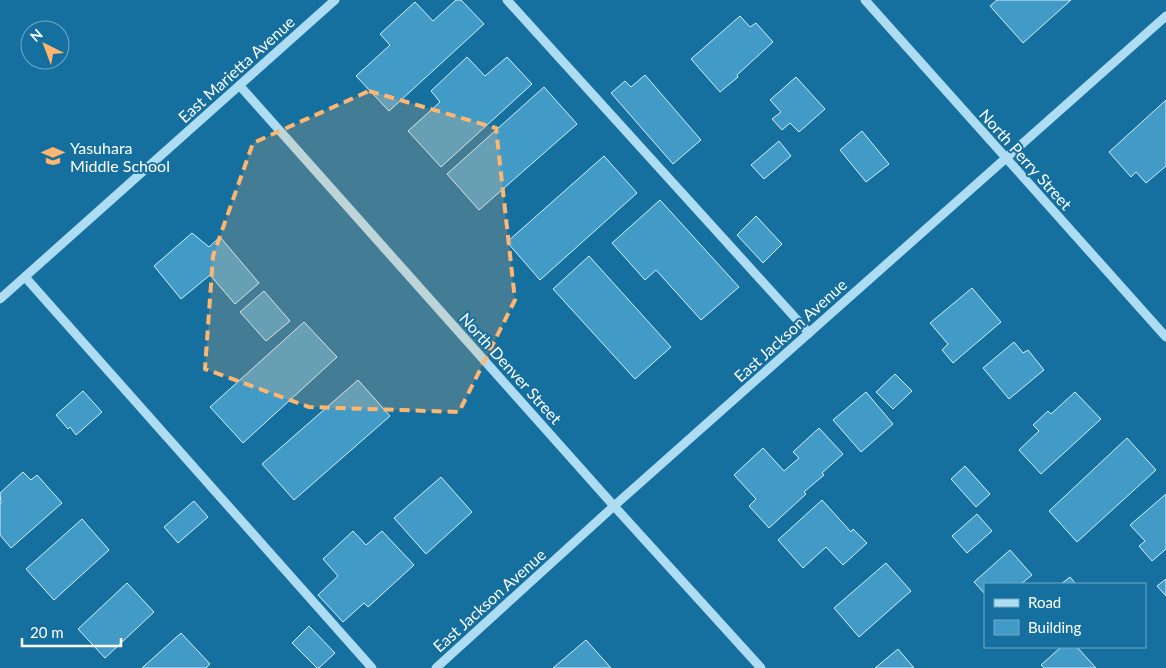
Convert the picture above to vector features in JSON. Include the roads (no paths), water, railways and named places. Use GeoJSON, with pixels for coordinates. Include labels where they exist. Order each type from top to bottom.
{"type":"FeatureCollection","features":[{"type":"Feature","properties":{"kind":"street","name":"East Marietta Avenue"},"geometry":{"type":"LineString","coordinates":[[0,299],[335,0]]}},
{"type":"Feature","properties":{"kind":"street"},"geometry":{"type":"LineString","coordinates":[[506,0],[809,333]]}},
{"type":"Feature","properties":{"kind":"street","name":"North Perry Street"},"geometry":{"type":"LineString","coordinates":[[865,0],[1166,337]]}},
{"type":"Feature","properties":{"kind":"street","name":"East Jackson Avenue"},"geometry":{"type":"LineString","coordinates":[[436,668],[614,506],[1166,16]]}},
{"type":"Feature","properties":{"kind":"street","name":"North Denver Street"},"geometry":{"type":"LineString","coordinates":[[240,86],[761,668]]}},
{"type":"Feature","properties":{"kind":"street"},"geometry":{"type":"LineString","coordinates":[[24,277],[372,668]]}},
{"type":"Feature","properties":{"kind":"place","name":"Yasuhara Middle School"},"geometry":{"type":"Point","coordinates":[53,156]}}]}
